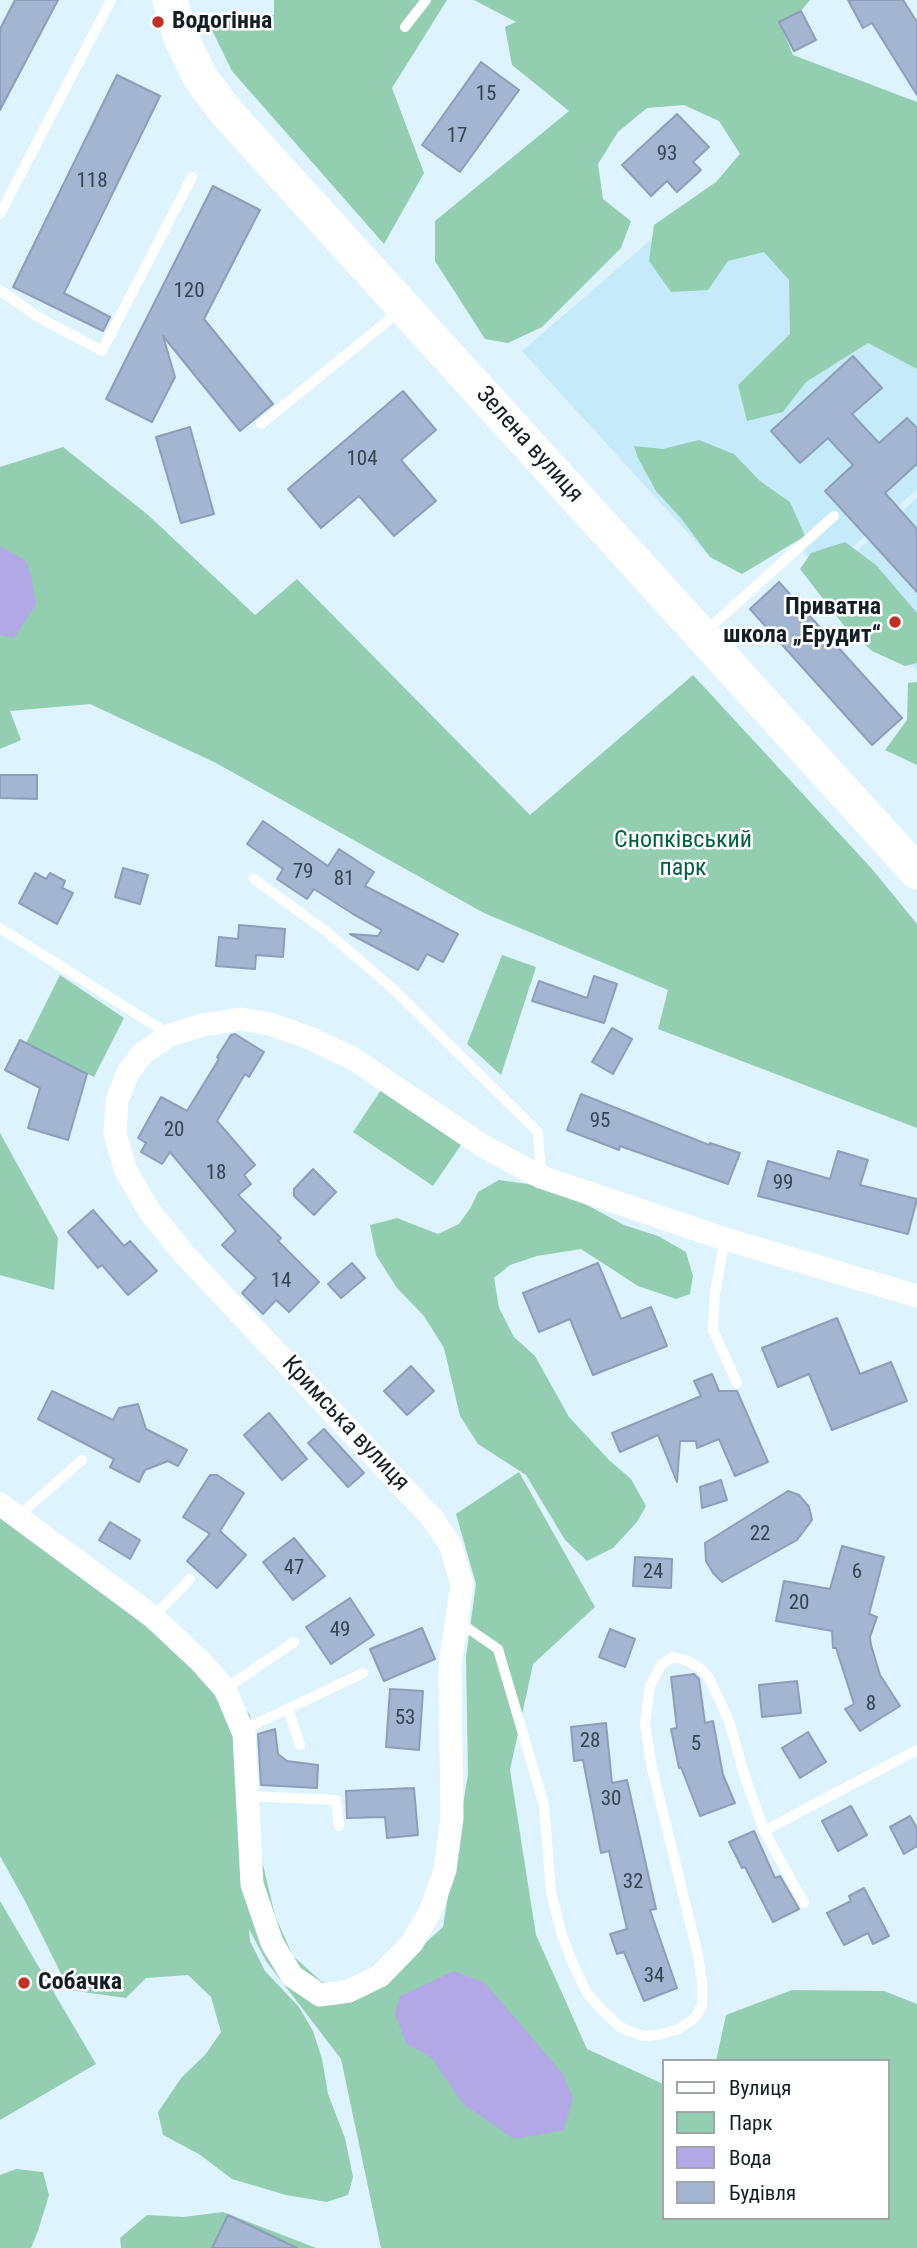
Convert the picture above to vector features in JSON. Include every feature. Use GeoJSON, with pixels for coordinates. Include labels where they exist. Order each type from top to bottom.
{"type":"FeatureCollection","features":[{"type":"Feature","properties":{"kind":"main road","name":"Зелена вулиця"},"geometry":{"type":"LineString","coordinates":[[170,0],[181,38],[200,77],[227,113],[917,872]]}},
{"type":"Feature","properties":{"kind":"street","name":"Кримська вулиця"},"geometry":{"type":"LineString","coordinates":[[9,1511],[153,1617],[200,1661],[225,1689],[243,1730],[251,1884],[272,1943],[292,1976],[320,1994],[349,1991],[380,1976],[412,1943],[431,1910],[445,1870],[452,1818],[450,1665],[462,1584],[450,1544],[432,1518],[184,1254],[150,1212],[125,1171],[115,1134],[117,1101],[127,1074],[142,1054],[170,1035],[203,1025],[241,1018],[270,1024],[307,1037],[352,1058],[483,1146],[541,1177],[725,1239],[917,1296]]}},
{"type":"Feature","properties":{"kind":"lane"},"geometry":{"type":"LineString","coordinates":[[0,214],[111,0]]}},
{"type":"Feature","properties":{"kind":"lane"},"geometry":{"type":"LineString","coordinates":[[405,27],[426,0]]}},
{"type":"Feature","properties":{"kind":"lane"},"geometry":{"type":"LineString","coordinates":[[0,290],[38,317],[102,351],[192,177]]}},
{"type":"Feature","properties":{"kind":"lane"},"geometry":{"type":"LineString","coordinates":[[261,424],[404,308]]}},
{"type":"Feature","properties":{"kind":"lane"},"geometry":{"type":"LineString","coordinates":[[703,635],[834,516]]}},
{"type":"Feature","properties":{"kind":"lane"},"geometry":{"type":"LineString","coordinates":[[254,879],[327,932],[391,987],[538,1132],[541,1177]]}},
{"type":"Feature","properties":{"kind":"lane"},"geometry":{"type":"LineString","coordinates":[[0,929],[170,1035]]}},
{"type":"Feature","properties":{"kind":"lane"},"geometry":{"type":"LineString","coordinates":[[725,1239],[715,1293],[713,1330],[737,1383]]}},
{"type":"Feature","properties":{"kind":"lane"},"geometry":{"type":"LineString","coordinates":[[9,1511],[82,1460]]}},
{"type":"Feature","properties":{"kind":"lane"},"geometry":{"type":"LineString","coordinates":[[153,1617],[190,1579]]}},
{"type":"Feature","properties":{"kind":"lane"},"geometry":{"type":"LineString","coordinates":[[456,1620],[498,1649],[544,1805],[551,1892],[562,1935],[587,1993],[620,2027],[643,2036],[669,2032],[679,2029],[696,2017],[702,2005],[702,1981],[697,1951],[651,1764],[645,1723],[650,1686],[661,1665],[673,1657],[700,1668],[718,1693],[764,1831],[804,1903]]}},
{"type":"Feature","properties":{"kind":"lane"},"geometry":{"type":"LineString","coordinates":[[225,1689],[294,1642]]}},
{"type":"Feature","properties":{"kind":"lane"},"geometry":{"type":"LineString","coordinates":[[243,1730],[363,1674]]}},
{"type":"Feature","properties":{"kind":"lane"},"geometry":{"type":"LineString","coordinates":[[288,1709],[300,1745]]}},
{"type":"Feature","properties":{"kind":"lane"},"geometry":{"type":"LineString","coordinates":[[764,1831],[917,1750]]}},
{"type":"Feature","properties":{"kind":"lane"},"geometry":{"type":"LineString","coordinates":[[247,1796],[336,1800],[339,1826]]}},
{"type":"Feature","properties":{"kind":"shaded area"},"geometry":{"type":"Polygon","coordinates":[[[682,213],[917,288],[917,489],[823,574],[766,511],[710,557],[522,351],[682,213]]]}},
{"type":"Feature","properties":{"kind":"shaded area","name":"Приватна школа „Ерудит“"},"geometry":{"type":"Polygon","coordinates":[[[917,498],[917,671],[831,574],[917,498]]]}},
{"type":"Feature","properties":{"kind":"green space"},"geometry":{"type":"Polygon","coordinates":[[[274,0],[447,0],[392,88],[424,173],[384,244],[232,71],[207,20],[274,15],[274,0]]]}},
{"type":"Feature","properties":{"kind":"green space"},"geometry":{"type":"Polygon","coordinates":[[[474,0],[810,0],[801,11],[779,22],[793,55],[917,102],[917,369],[868,343],[806,382],[783,412],[747,421],[738,385],[790,334],[789,280],[764,252],[728,261],[708,290],[671,292],[649,261],[654,225],[716,182],[740,154],[719,121],[684,105],[647,108],[618,132],[598,164],[603,199],[631,221],[621,248],[542,327],[508,343],[485,339],[435,261],[435,221],[569,111],[512,65],[505,27],[516,22],[474,0]]]}},
{"type":"Feature","properties":{"kind":"green space"},"geometry":{"type":"Polygon","coordinates":[[[699,440],[734,454],[760,481],[790,502],[805,536],[742,574],[710,557],[681,518],[656,491],[634,446],[663,449],[699,440]]]}},
{"type":"Feature","properties":{"kind":"green space","name":"Снопківський парк"},"geometry":{"type":"Polygon","coordinates":[[[63,447],[148,515],[255,615],[297,579],[530,815],[693,675],[872,869],[917,924],[917,1128],[658,1029],[668,990],[484,913],[216,763],[90,704],[10,711],[21,740],[0,749],[0,467],[63,447]]]}},
{"type":"Feature","properties":{"kind":"green space"},"geometry":{"type":"Polygon","coordinates":[[[845,542],[876,565],[917,613],[917,663],[905,666],[872,651],[845,627],[800,569],[811,553],[845,542]]]}},
{"type":"Feature","properties":{"kind":"green space"},"geometry":{"type":"Polygon","coordinates":[[[917,682],[917,765],[885,750],[907,720],[908,683],[917,682]]]}},
{"type":"Feature","properties":{"kind":"green space"},"geometry":{"type":"Polygon","coordinates":[[[502,955],[536,967],[501,1075],[467,1044],[502,955]]]}},
{"type":"Feature","properties":{"kind":"green space"},"geometry":{"type":"Polygon","coordinates":[[[60,975],[124,1018],[94,1077],[26,1043],[60,975]]]}},
{"type":"Feature","properties":{"kind":"green space"},"geometry":{"type":"Polygon","coordinates":[[[383,1087],[463,1142],[433,1186],[353,1132],[383,1087]]]}},
{"type":"Feature","properties":{"kind":"green space"},"geometry":{"type":"Polygon","coordinates":[[[0,1133],[58,1238],[54,1290],[0,1275],[0,1133]]]}},
{"type":"Feature","properties":{"kind":"green space"},"geometry":{"type":"Polygon","coordinates":[[[499,1180],[528,1184],[576,1199],[624,1225],[658,1236],[686,1252],[693,1276],[690,1294],[676,1299],[638,1286],[581,1249],[537,1256],[510,1265],[494,1278],[499,1308],[514,1337],[535,1356],[569,1417],[609,1460],[631,1479],[646,1506],[637,1522],[613,1548],[587,1561],[565,1540],[526,1475],[478,1444],[460,1416],[444,1348],[424,1316],[397,1288],[376,1255],[370,1225],[397,1218],[438,1234],[459,1224],[478,1192],[499,1180]]]}},
{"type":"Feature","properties":{"kind":"green space"},"geometry":{"type":"Polygon","coordinates":[[[519,1472],[595,1607],[533,1664],[510,1770],[536,1935],[587,2049],[662,2084],[662,2220],[889,2220],[889,2059],[716,2059],[726,2015],[792,1990],[884,1991],[917,2004],[917,2248],[381,2248],[341,2059],[266,1961],[249,1929],[250,1941],[265,1971],[299,2007],[313,2031],[322,2059],[328,2094],[345,2138],[353,2177],[348,2195],[327,2202],[286,2195],[232,2179],[199,2154],[163,2135],[158,2112],[182,2077],[205,2055],[221,2032],[211,1997],[188,1975],[146,1978],[126,1998],[69,1990],[0,1856],[0,1495],[215,1668],[250,1715],[261,1856],[275,1916],[293,1956],[321,1981],[359,1996],[392,1973],[443,1927],[468,1774],[466,1657],[476,1584],[456,1514],[519,1472]]]}},
{"type":"Feature","properties":{"kind":"green space","name":"Собачка"},"geometry":{"type":"Polygon","coordinates":[[[0,1901],[96,2064],[0,2120],[0,1901]]]}},
{"type":"Feature","properties":{"kind":"green space"},"geometry":{"type":"Polygon","coordinates":[[[16,2169],[43,2172],[49,2195],[31,2248],[0,2248],[0,2175],[16,2169]]]}},
{"type":"Feature","properties":{"kind":"green space"},"geometry":{"type":"Polygon","coordinates":[[[223,2212],[316,2248],[121,2248],[120,2238],[147,2215],[183,2217],[223,2212]]]}},
{"type":"Feature","properties":{"kind":"water"},"geometry":{"type":"Polygon","coordinates":[[[0,546],[26,561],[36,604],[14,638],[0,635],[0,546]]]}},
{"type":"Feature","properties":{"kind":"water"},"geometry":{"type":"Polygon","coordinates":[[[454,1971],[485,1983],[563,2074],[573,2098],[564,2130],[514,2139],[463,2104],[431,2057],[406,2044],[395,2014],[400,1996],[454,1971]]]}},
{"type":"Feature","properties":{"kind":"building"},"geometry":{"type":"Polygon","coordinates":[[[15,0],[58,0],[0,110],[0,29],[15,0]]]}},
{"type":"Feature","properties":{"kind":"building"},"geometry":{"type":"Polygon","coordinates":[[[848,0],[903,0],[917,22],[917,95],[872,23],[863,28],[848,0]]]}},
{"type":"Feature","properties":{"kind":"building"},"geometry":{"type":"Polygon","coordinates":[[[801,11],[816,40],[794,51],[779,22],[801,11]]]}},
{"type":"Feature","properties":{"kind":"building"},"geometry":{"type":"Polygon","coordinates":[[[481,62],[519,90],[460,172],[422,145],[481,62]]]}},
{"type":"Feature","properties":{"kind":"building"},"geometry":{"type":"Polygon","coordinates":[[[117,75],[160,96],[64,293],[110,317],[103,331],[13,287],[117,75]]]}},
{"type":"Feature","properties":{"kind":"building"},"geometry":{"type":"Polygon","coordinates":[[[677,114],[709,147],[693,162],[701,170],[677,192],[667,181],[651,196],[622,165],[677,114]]]}},
{"type":"Feature","properties":{"kind":"building"},"geometry":{"type":"Polygon","coordinates":[[[213,186],[260,210],[204,319],[273,404],[240,431],[163,336],[175,377],[152,422],[106,399],[213,186]]]}},
{"type":"Feature","properties":{"kind":"building"},"geometry":{"type":"Polygon","coordinates":[[[853,356],[882,388],[852,414],[879,443],[907,418],[917,428],[917,464],[885,493],[917,529],[917,592],[825,491],[853,465],[828,438],[800,463],[771,431],[853,356]]]}},
{"type":"Feature","properties":{"kind":"building"},"geometry":{"type":"Polygon","coordinates":[[[403,391],[436,430],[401,460],[436,501],[394,536],[359,496],[321,528],[288,489],[403,391]]]}},
{"type":"Feature","properties":{"kind":"building"},"geometry":{"type":"Polygon","coordinates":[[[190,427],[214,514],[181,523],[156,437],[190,427]]]}},
{"type":"Feature","properties":{"kind":"building"},"geometry":{"type":"Polygon","coordinates":[[[779,582],[902,718],[872,745],[750,609],[779,582]]]}},
{"type":"Feature","properties":{"kind":"building"},"geometry":{"type":"Polygon","coordinates":[[[0,775],[37,775],[37,799],[0,798],[0,775]]]}},
{"type":"Feature","properties":{"kind":"building"},"geometry":{"type":"Polygon","coordinates":[[[263,821],[328,866],[339,849],[374,872],[365,886],[458,934],[443,962],[427,954],[418,970],[350,934],[378,936],[382,930],[314,889],[307,899],[277,879],[283,869],[247,844],[263,821]]]}},
{"type":"Feature","properties":{"kind":"building"},"geometry":{"type":"Polygon","coordinates":[[[123,868],[148,875],[140,904],[115,897],[123,868]]]}},
{"type":"Feature","properties":{"kind":"building"},"geometry":{"type":"Polygon","coordinates":[[[35,873],[46,879],[50,873],[65,881],[62,888],[73,893],[57,924],[19,903],[35,873]]]}},
{"type":"Feature","properties":{"kind":"building"},"geometry":{"type":"Polygon","coordinates":[[[239,925],[285,929],[283,957],[256,955],[255,969],[216,966],[219,937],[238,939],[239,925]]]}},
{"type":"Feature","properties":{"kind":"building"},"geometry":{"type":"Polygon","coordinates":[[[594,976],[617,984],[604,1023],[532,1001],[539,981],[587,998],[594,976]]]}},
{"type":"Feature","properties":{"kind":"building"},"geometry":{"type":"Polygon","coordinates":[[[612,1028],[632,1039],[613,1074],[592,1062],[612,1028]]]}},
{"type":"Feature","properties":{"kind":"building"},"geometry":{"type":"Polygon","coordinates":[[[235,1034],[264,1052],[249,1077],[245,1074],[217,1121],[255,1165],[244,1175],[251,1184],[238,1195],[281,1238],[278,1241],[319,1282],[289,1312],[276,1300],[263,1314],[242,1293],[256,1278],[222,1245],[236,1231],[170,1152],[162,1164],[141,1152],[146,1143],[138,1138],[161,1097],[187,1111],[219,1059],[217,1057],[231,1035],[235,1034]]]}},
{"type":"Feature","properties":{"kind":"building"},"geometry":{"type":"Polygon","coordinates":[[[20,1040],[87,1074],[68,1140],[28,1128],[40,1088],[5,1070],[20,1040]]]}},
{"type":"Feature","properties":{"kind":"building"},"geometry":{"type":"Polygon","coordinates":[[[581,1094],[709,1145],[710,1143],[740,1153],[728,1184],[620,1146],[619,1150],[567,1130],[581,1094]]]}},
{"type":"Feature","properties":{"kind":"building"},"geometry":{"type":"Polygon","coordinates":[[[838,1151],[868,1160],[860,1185],[917,1199],[908,1234],[758,1196],[768,1161],[830,1179],[838,1151]]]}},
{"type":"Feature","properties":{"kind":"building"},"geometry":{"type":"Polygon","coordinates":[[[313,1169],[336,1192],[314,1215],[294,1196],[294,1189],[313,1169]]]}},
{"type":"Feature","properties":{"kind":"building"},"geometry":{"type":"Polygon","coordinates":[[[93,1210],[124,1246],[130,1241],[157,1271],[128,1295],[102,1265],[98,1268],[68,1232],[93,1210]]]}},
{"type":"Feature","properties":{"kind":"building"},"geometry":{"type":"Polygon","coordinates":[[[352,1263],[365,1278],[341,1298],[328,1284],[352,1263]]]}},
{"type":"Feature","properties":{"kind":"building"},"geometry":{"type":"Polygon","coordinates":[[[598,1263],[621,1319],[651,1307],[667,1346],[593,1375],[570,1319],[539,1332],[523,1293],[598,1263]]]}},
{"type":"Feature","properties":{"kind":"building"},"geometry":{"type":"Polygon","coordinates":[[[837,1318],[860,1374],[891,1362],[907,1401],[832,1430],[809,1374],[778,1387],[762,1348],[837,1318]]]}},
{"type":"Feature","properties":{"kind":"building"},"geometry":{"type":"Polygon","coordinates":[[[411,1366],[434,1391],[407,1415],[384,1391],[411,1366]]]}},
{"type":"Feature","properties":{"kind":"building"},"geometry":{"type":"Polygon","coordinates":[[[712,1374],[719,1391],[737,1391],[768,1462],[735,1476],[719,1439],[697,1448],[696,1441],[680,1441],[677,1482],[658,1435],[620,1452],[612,1433],[701,1396],[694,1381],[712,1374]]]}},
{"type":"Feature","properties":{"kind":"building"},"geometry":{"type":"Polygon","coordinates":[[[52,1391],[113,1420],[119,1408],[138,1404],[146,1429],[187,1450],[178,1466],[168,1461],[145,1470],[139,1482],[110,1467],[114,1459],[38,1419],[52,1391]]]}},
{"type":"Feature","properties":{"kind":"building"},"geometry":{"type":"Polygon","coordinates":[[[269,1413],[307,1459],[282,1480],[244,1435],[269,1413]]]}},
{"type":"Feature","properties":{"kind":"building"},"geometry":{"type":"Polygon","coordinates":[[[324,1429],[364,1473],[348,1487],[308,1443],[324,1429]]]}},
{"type":"Feature","properties":{"kind":"building"},"geometry":{"type":"Polygon","coordinates":[[[210,1475],[217,1475],[244,1493],[220,1531],[246,1555],[217,1588],[187,1561],[210,1534],[183,1517],[210,1475]]]}},
{"type":"Feature","properties":{"kind":"building"},"geometry":{"type":"Polygon","coordinates":[[[721,1480],[727,1500],[702,1508],[700,1487],[721,1480]]]}},
{"type":"Feature","properties":{"kind":"building"},"geometry":{"type":"Polygon","coordinates":[[[788,1491],[799,1495],[809,1507],[812,1520],[797,1540],[722,1582],[706,1561],[705,1543],[788,1491]]]}},
{"type":"Feature","properties":{"kind":"building"},"geometry":{"type":"Polygon","coordinates":[[[110,1522],[140,1540],[130,1559],[99,1540],[110,1522]]]}},
{"type":"Feature","properties":{"kind":"building"},"geometry":{"type":"Polygon","coordinates":[[[294,1538],[325,1576],[293,1600],[263,1562],[294,1538]]]}},
{"type":"Feature","properties":{"kind":"building"},"geometry":{"type":"Polygon","coordinates":[[[842,1546],[884,1557],[869,1614],[877,1617],[870,1637],[880,1675],[900,1706],[860,1731],[845,1709],[854,1704],[836,1648],[833,1648],[832,1631],[776,1621],[784,1581],[830,1589],[842,1546]]]}},
{"type":"Feature","properties":{"kind":"building"},"geometry":{"type":"Polygon","coordinates":[[[635,1557],[672,1559],[671,1588],[633,1586],[635,1557]]]}},
{"type":"Feature","properties":{"kind":"building"},"geometry":{"type":"Polygon","coordinates":[[[350,1598],[374,1635],[331,1664],[306,1627],[350,1598]]]}},
{"type":"Feature","properties":{"kind":"building"},"geometry":{"type":"Polygon","coordinates":[[[422,1628],[435,1659],[384,1681],[370,1649],[422,1628]]]}},
{"type":"Feature","properties":{"kind":"building"},"geometry":{"type":"Polygon","coordinates":[[[610,1629],[635,1639],[625,1667],[599,1657],[610,1629]]]}},
{"type":"Feature","properties":{"kind":"building"},"geometry":{"type":"Polygon","coordinates":[[[694,1674],[699,1679],[705,1723],[713,1721],[723,1775],[735,1803],[700,1816],[681,1767],[679,1768],[671,1729],[677,1728],[671,1677],[694,1674]]]}},
{"type":"Feature","properties":{"kind":"building"},"geometry":{"type":"Polygon","coordinates":[[[797,1681],[801,1713],[762,1717],[759,1685],[797,1681]]]}},
{"type":"Feature","properties":{"kind":"building"},"geometry":{"type":"Polygon","coordinates":[[[390,1689],[423,1691],[419,1750],[386,1747],[390,1689]]]}},
{"type":"Feature","properties":{"kind":"building"},"geometry":{"type":"Polygon","coordinates":[[[606,1723],[612,1783],[627,1780],[656,1909],[650,1910],[677,1988],[644,2001],[624,1952],[617,1954],[610,1934],[627,1929],[609,1851],[601,1853],[583,1760],[574,1761],[571,1727],[606,1723]]]}},
{"type":"Feature","properties":{"kind":"building"},"geometry":{"type":"Polygon","coordinates":[[[275,1729],[278,1754],[287,1761],[318,1765],[317,1788],[261,1785],[258,1734],[275,1729]]]}},
{"type":"Feature","properties":{"kind":"building"},"geometry":{"type":"Polygon","coordinates":[[[808,1732],[826,1762],[800,1778],[782,1748],[808,1732]]]}},
{"type":"Feature","properties":{"kind":"building"},"geometry":{"type":"Polygon","coordinates":[[[414,1788],[418,1835],[387,1838],[385,1817],[347,1818],[346,1791],[414,1788]]]}},
{"type":"Feature","properties":{"kind":"building"},"geometry":{"type":"Polygon","coordinates":[[[851,1806],[867,1835],[838,1851],[822,1821],[851,1806]]]}},
{"type":"Feature","properties":{"kind":"building"},"geometry":{"type":"Polygon","coordinates":[[[910,1816],[917,1828],[917,1846],[904,1854],[890,1827],[910,1816]]]}},
{"type":"Feature","properties":{"kind":"building"},"geometry":{"type":"Polygon","coordinates":[[[754,1831],[775,1878],[780,1876],[799,1909],[773,1922],[729,1842],[754,1831]]]}},
{"type":"Feature","properties":{"kind":"building"},"geometry":{"type":"Polygon","coordinates":[[[864,1888],[889,1936],[873,1944],[868,1933],[844,1945],[827,1913],[851,1901],[849,1896],[864,1888]]]}},
{"type":"Feature","properties":{"kind":"building"},"geometry":{"type":"Polygon","coordinates":[[[228,2215],[297,2248],[212,2248],[228,2215]]]}},
{"type":"Feature","properties":{"kind":"place","name":"Водогінна"},"geometry":{"type":"Point","coordinates":[158,22]}},
{"type":"Feature","properties":{"kind":"place","name":"Приватна школа „Ерудит“"},"geometry":{"type":"Point","coordinates":[895,622]}},
{"type":"Feature","properties":{"kind":"place","name":"Собачка"},"geometry":{"type":"Point","coordinates":[24,1983]}}]}
